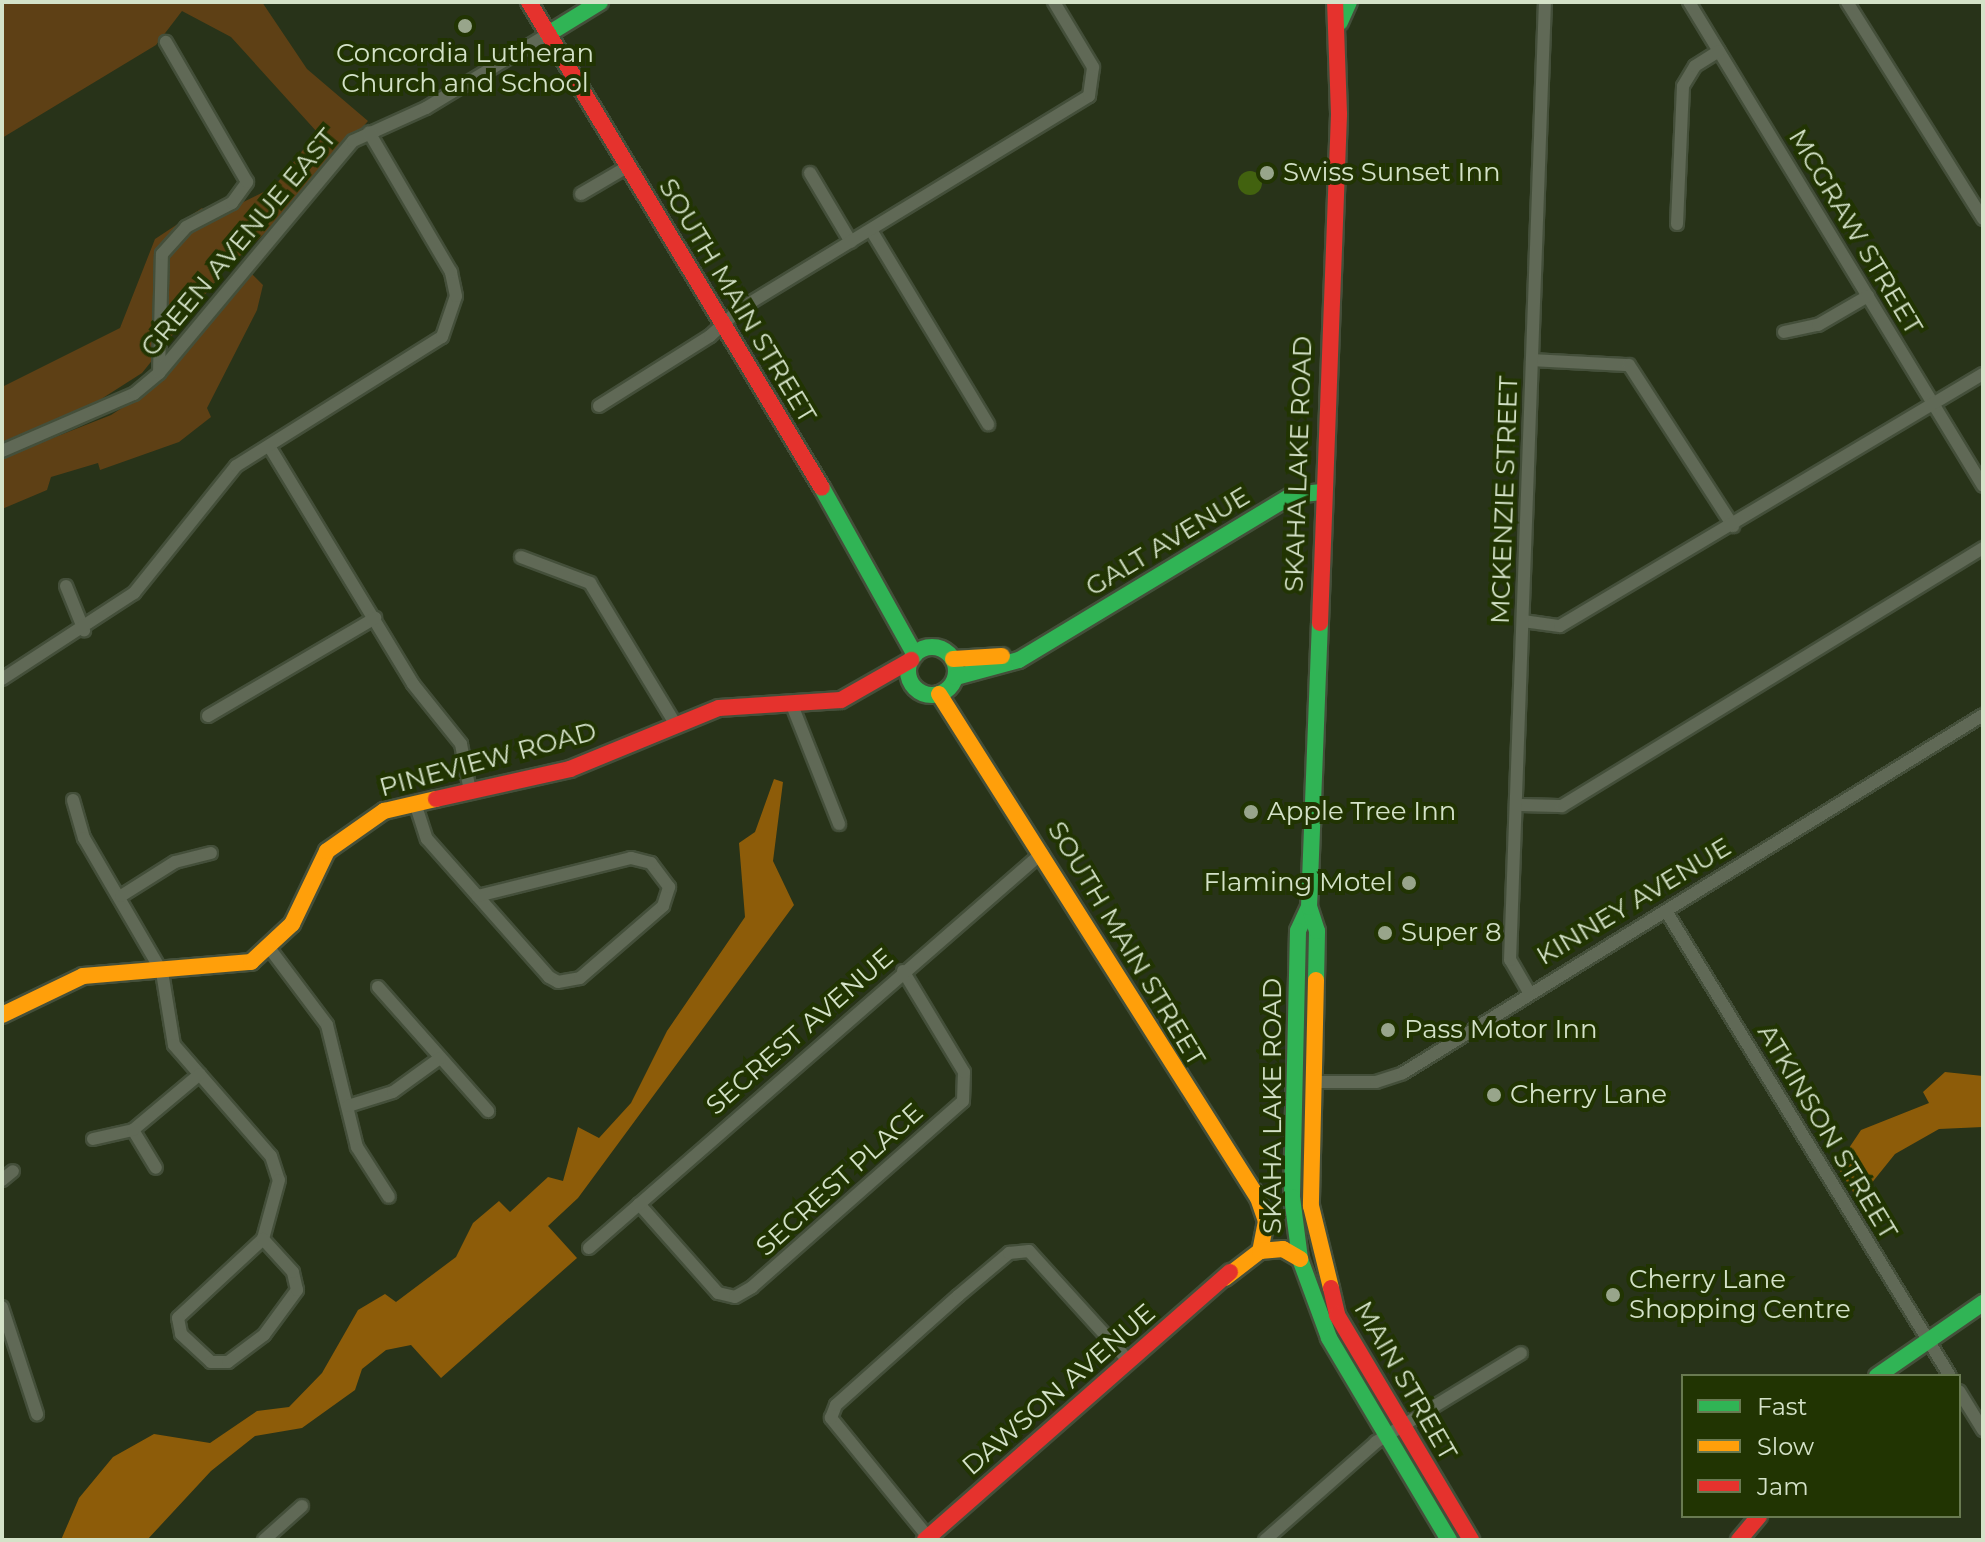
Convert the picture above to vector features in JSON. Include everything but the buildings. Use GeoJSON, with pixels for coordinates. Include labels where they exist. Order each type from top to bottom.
{"type":"FeatureCollection","features":[{"type":"Feature","properties":{"kind":"street","name":"SOUTH MAIN STREET"},"geometry":{"type":"LineString","coordinates":[[529,2],[904,625],[913,657]]}},
{"type":"Feature","properties":{"kind":"street"},"geometry":{"type":"LineString","coordinates":[[548,34],[600,2]]}},
{"type":"Feature","properties":{"kind":"street"},"geometry":{"type":"LineString","coordinates":[[599,406],[722,322],[1094,87],[1093,67],[1054,2]]}},
{"type":"Feature","properties":{"kind":"street","name":"SKAHA LAKE ROAD"},"geometry":{"type":"LineString","coordinates":[[1315,1238],[1317,931],[1309,907],[1340,22],[1335,2]]}},
{"type":"Feature","properties":{"kind":"street","name":"SKAHA LAKE ROAD"},"geometry":{"type":"LineString","coordinates":[[1340,22],[1349,2]]}},
{"type":"Feature","properties":{"kind":"street","name":"MCKENZIE STREET"},"geometry":{"type":"LineString","coordinates":[[1530,994],[1510,960],[1545,2]]}},
{"type":"Feature","properties":{"kind":"street","name":"MCGRAW STREET"},"geometry":{"type":"LineString","coordinates":[[1689,2],[1983,486]]}},
{"type":"Feature","properties":{"kind":"street"},"geometry":{"type":"LineString","coordinates":[[1847,2],[1983,219]]}},
{"type":"Feature","properties":{"kind":"street","name":"GREEN AVENUE EAST"},"geometry":{"type":"LineString","coordinates":[[2,451],[106,410],[159,373],[353,141],[426,108],[548,34]]}},
{"type":"Feature","properties":{"kind":"street"},"geometry":{"type":"LineString","coordinates":[[159,373],[162,254],[186,227],[232,203],[247,182],[166,42]]}},
{"type":"Feature","properties":{"kind":"street"},"geometry":{"type":"LineString","coordinates":[[1677,224],[1683,86],[1695,66],[1719,51]]}},
{"type":"Feature","properties":{"kind":"street"},"geometry":{"type":"LineString","coordinates":[[2,679],[84,630],[134,593],[236,466],[418,355],[451,319],[451,272],[369,132]]}},
{"type":"Feature","properties":{"kind":"street"},"geometry":{"type":"LineString","coordinates":[[581,194],[627,167]]}},
{"type":"Feature","properties":{"kind":"street"},"geometry":{"type":"LineString","coordinates":[[810,173],[851,242]]}},
{"type":"Feature","properties":{"kind":"street"},"geometry":{"type":"LineString","coordinates":[[871,230],[988,424]]}},
{"type":"Feature","properties":{"kind":"street"},"geometry":{"type":"LineString","coordinates":[[1784,332],[1818,325],[1868,296]]}},
{"type":"Feature","properties":{"kind":"street"},"geometry":{"type":"LineString","coordinates":[[1532,360],[1629,365],[1733,526]]}},
{"type":"Feature","properties":{"kind":"street"},"geometry":{"type":"LineString","coordinates":[[1523,621],[1560,626],[1733,526],[1983,374]]}},
{"type":"Feature","properties":{"kind":"street"},"geometry":{"type":"LineString","coordinates":[[269,446],[375,618],[461,744],[470,791]]}},
{"type":"Feature","properties":{"kind":"street","name":"GALT AVENUE"},"geometry":{"type":"LineString","coordinates":[[955,680],[1019,660],[1288,498],[1322,492]]}},
{"type":"Feature","properties":{"kind":"street"},"geometry":{"type":"LineString","coordinates":[[1288,498],[1322,513]]}},
{"type":"Feature","properties":{"kind":"street"},"geometry":{"type":"LineString","coordinates":[[1517,805],[1562,806],[1983,548]]}},
{"type":"Feature","properties":{"kind":"street"},"geometry":{"type":"LineString","coordinates":[[521,557],[590,583],[676,725]]}},
{"type":"Feature","properties":{"kind":"street"},"geometry":{"type":"LineString","coordinates":[[66,586],[84,630]]}},
{"type":"Feature","properties":{"kind":"street"},"geometry":{"type":"LineString","coordinates":[[208,716],[375,618]]}},
{"type":"Feature","properties":{"kind":"street","name":"SOUTH MAIN STREET"},"geometry":{"type":"LineString","coordinates":[[904,625],[932,647]]}},
{"type":"Feature","properties":{"kind":"street","name":"GALT AVENUE"},"geometry":{"type":"LineString","coordinates":[[953,659],[987,661],[1042,644]]}},
{"type":"Feature","properties":{"kind":"street"},"geometry":{"type":"LineString","coordinates":[[932,647],[953,659],[955,680],[939,694],[916,689],[913,657],[932,647]]}},
{"type":"Feature","properties":{"kind":"street","name":"PINEVIEW ROAD"},"geometry":{"type":"LineString","coordinates":[[270,949],[336,840],[364,819],[415,803],[579,767],[730,705],[826,704],[867,689],[913,657]]}},
{"type":"Feature","properties":{"kind":"street","name":"SOUTH MAIN STREET"},"geometry":{"type":"LineString","coordinates":[[955,680],[965,725]]}},
{"type":"Feature","properties":{"kind":"street","name":"PINEVIEW ROAD"},"geometry":{"type":"LineString","coordinates":[[867,689],[916,689]]}},
{"type":"Feature","properties":{"kind":"street","name":"SOUTH MAIN STREET"},"geometry":{"type":"LineString","coordinates":[[939,694],[965,725],[1246,1188],[1263,1209],[1259,1245]]}},
{"type":"Feature","properties":{"kind":"street"},"geometry":{"type":"LineString","coordinates":[[792,705],[839,824]]}},
{"type":"Feature","properties":{"kind":"street","name":"KINNEY AVENUE"},"geometry":{"type":"LineString","coordinates":[[1296,1081],[1388,1079],[1983,715]]}},
{"type":"Feature","properties":{"kind":"street"},"geometry":{"type":"LineString","coordinates":[[73,800],[84,838],[121,896],[162,972],[174,1045],[271,1156],[278,1204],[263,1239],[178,1318],[181,1334],[211,1362],[228,1362],[264,1335],[297,1290],[293,1272],[263,1239]]}},
{"type":"Feature","properties":{"kind":"street"},"geometry":{"type":"LineString","coordinates":[[415,803],[427,839],[549,977],[569,984],[663,906],[669,887],[651,863],[631,858],[478,896]]}},
{"type":"Feature","properties":{"kind":"street"},"geometry":{"type":"LineString","coordinates":[[121,896],[175,862],[211,853]]}},
{"type":"Feature","properties":{"kind":"street","name":"SECREST AVENUE"},"geometry":{"type":"LineString","coordinates":[[589,1248],[903,971],[1042,853]]}},
{"type":"Feature","properties":{"kind":"street","name":"SKAHA LAKE ROAD"},"geometry":{"type":"LineString","coordinates":[[1300,1259],[1292,1197],[1298,931],[1309,907]]}},
{"type":"Feature","properties":{"kind":"street","name":"ATKINSON STREET"},"geometry":{"type":"LineString","coordinates":[[1666,911],[1949,1374]]}},
{"type":"Feature","properties":{"kind":"street"},"geometry":{"type":"LineString","coordinates":[[2,1015],[83,976],[229,969],[270,949],[327,1025],[357,1147],[389,1197]]}},
{"type":"Feature","properties":{"kind":"street","name":"SECREST PLACE"},"geometry":{"type":"LineString","coordinates":[[639,1204],[718,1293],[735,1297],[752,1287],[963,1101],[964,1072],[903,971]]}},
{"type":"Feature","properties":{"kind":"street"},"geometry":{"type":"LineString","coordinates":[[378,987],[488,1111]]}},
{"type":"Feature","properties":{"kind":"street"},"geometry":{"type":"LineString","coordinates":[[348,1106],[393,1092],[440,1058]]}},
{"type":"Feature","properties":{"kind":"street"},"geometry":{"type":"LineString","coordinates":[[93,1139],[133,1130],[200,1074]]}},
{"type":"Feature","properties":{"kind":"street"},"geometry":{"type":"LineString","coordinates":[[133,1130],[156,1168]]}},
{"type":"Feature","properties":{"kind":"street"},"geometry":{"type":"LineString","coordinates":[[2,1180],[13,1171]]}},
{"type":"Feature","properties":{"kind":"street","name":"MAIN STREET"},"geometry":{"type":"LineString","coordinates":[[1315,1238],[1337,1315],[1471,1540]]}},
{"type":"Feature","properties":{"kind":"street"},"geometry":{"type":"LineString","coordinates":[[1259,1245],[1283,1249],[1300,1259]]}},
{"type":"Feature","properties":{"kind":"street","name":"DAWSON AVENUE"},"geometry":{"type":"LineString","coordinates":[[926,1539],[1259,1245]]}},
{"type":"Feature","properties":{"kind":"street"},"geometry":{"type":"LineString","coordinates":[[926,1539],[831,1418],[836,1405],[958,1296],[1009,1253],[1029,1251],[1128,1360]]}},
{"type":"Feature","properties":{"kind":"street","name":"MAIN STREET"},"geometry":{"type":"LineString","coordinates":[[1300,1259],[1323,1327],[1449,1540]]}},
{"type":"Feature","properties":{"kind":"street"},"geometry":{"type":"LineString","coordinates":[[1880,1374],[1926,1337],[1983,1303]]}},
{"type":"Feature","properties":{"kind":"street"},"geometry":{"type":"LineString","coordinates":[[3,1315],[37,1414]]}},
{"type":"Feature","properties":{"kind":"street"},"geometry":{"type":"LineString","coordinates":[[1265,1540],[1400,1424],[1521,1353]]}},
{"type":"Feature","properties":{"kind":"street"},"geometry":{"type":"LineString","coordinates":[[1961,1394],[1983,1430]]}},
{"type":"Feature","properties":{"kind":"street"},"geometry":{"type":"LineString","coordinates":[[264,1540],[302,1506]]}},
{"type":"Feature","properties":{"kind":"street"},"geometry":{"type":"LineString","coordinates":[[1739,1540],[1757,1518]]}},
{"type":"Feature","properties":{"kind":"shaded area"},"geometry":{"type":"Polygon","coordinates":[[[2,2],[262,2],[307,69],[368,121],[294,206],[224,271],[142,373],[95,403],[2,442],[2,387],[120,328],[155,239],[202,208],[211,218],[274,187],[317,132],[231,37],[182,11],[156,45],[2,138],[2,2]]]}},
{"type":"Feature","properties":{"kind":"shaded area"},"geometry":{"type":"Polygon","coordinates":[[[1250,171],[1259,174],[1262,183],[1259,192],[1250,195],[1241,192],[1238,183],[1241,174],[1250,171]]]}},
{"type":"Feature","properties":{"kind":"shaded area"},"geometry":{"type":"Polygon","coordinates":[[[249,271],[263,285],[257,310],[207,408],[211,417],[179,442],[100,470],[98,463],[51,477],[47,490],[2,509],[2,458],[111,415],[153,388],[249,271]]]}},
{"type":"Feature","properties":{"kind":"shaded area"},"geometry":{"type":"Polygon","coordinates":[[[774,779],[783,782],[773,861],[794,905],[578,1198],[548,1226],[577,1258],[441,1378],[411,1345],[386,1350],[362,1369],[355,1390],[302,1428],[255,1436],[211,1471],[147,1540],[61,1540],[79,1498],[113,1457],[154,1434],[210,1443],[257,1411],[289,1407],[322,1373],[358,1310],[385,1294],[396,1302],[456,1257],[473,1223],[499,1201],[510,1212],[548,1177],[563,1181],[578,1127],[599,1138],[631,1103],[667,1031],[745,917],[739,843],[755,832],[774,779]]]}},
{"type":"Feature","properties":{"kind":"shaded area"},"geometry":{"type":"Polygon","coordinates":[[[1945,1072],[1983,1076],[1983,1127],[1939,1129],[1895,1154],[1858,1200],[1837,1166],[1861,1130],[1929,1103],[1923,1092],[1945,1072]]]}},
{"type":"Feature","properties":{"kind":"traffic: fast"},"geometry":{"type":"LineString","coordinates":[[548,34],[600,2]]}},
{"type":"Feature","properties":{"kind":"traffic: fast"},"geometry":{"type":"LineString","coordinates":[[1340,22],[1349,2]]}},
{"type":"Feature","properties":{"kind":"traffic: fast"},"geometry":{"type":"LineString","coordinates":[[822,488],[915,655]]}},
{"type":"Feature","properties":{"kind":"traffic: fast"},"geometry":{"type":"LineString","coordinates":[[956,677],[1019,660],[1293,495],[1322,492]]}},
{"type":"Feature","properties":{"kind":"traffic: fast"},"geometry":{"type":"LineString","coordinates":[[1316,980],[1317,931],[1309,907],[1320,623]]}},
{"type":"Feature","properties":{"kind":"traffic: fast"},"geometry":{"type":"LineString","coordinates":[[932,647],[949,654],[956,671],[949,688],[932,695],[915,688],[908,671],[915,654],[932,647]]}},
{"type":"Feature","properties":{"kind":"traffic: fast"},"geometry":{"type":"LineString","coordinates":[[1309,907],[1298,931],[1292,1197],[1300,1259],[1329,1338],[1449,1540]]}},
{"type":"Feature","properties":{"kind":"traffic: fast"},"geometry":{"type":"LineString","coordinates":[[1880,1374],[1983,1303]]}},
{"type":"Feature","properties":{"kind":"traffic: slow"},"geometry":{"type":"LineString","coordinates":[[953,659],[1002,656]]}},
{"type":"Feature","properties":{"kind":"traffic: slow"},"geometry":{"type":"LineString","coordinates":[[939,694],[1258,1198],[1266,1221],[1260,1251],[1225,1278]]}},
{"type":"Feature","properties":{"kind":"traffic: slow"},"geometry":{"type":"LineString","coordinates":[[2,1015],[83,976],[251,962],[292,924],[327,851],[384,811],[436,799]]}},
{"type":"Feature","properties":{"kind":"traffic: slow"},"geometry":{"type":"LineString","coordinates":[[1316,980],[1311,1206],[1331,1288]]}},
{"type":"Feature","properties":{"kind":"traffic: slow"},"geometry":{"type":"LineString","coordinates":[[1260,1251],[1283,1249],[1300,1259]]}},
{"type":"Feature","properties":{"kind":"traffic: jam"},"geometry":{"type":"LineString","coordinates":[[529,2],[822,488]]}},
{"type":"Feature","properties":{"kind":"traffic: jam"},"geometry":{"type":"LineString","coordinates":[[1320,623],[1339,114],[1335,2]]}},
{"type":"Feature","properties":{"kind":"traffic: jam"},"geometry":{"type":"LineString","coordinates":[[436,799],[570,769],[719,708],[841,700],[911,660]]}},
{"type":"Feature","properties":{"kind":"traffic: jam"},"geometry":{"type":"LineString","coordinates":[[925,1540],[1230,1272]]}},
{"type":"Feature","properties":{"kind":"traffic: jam"},"geometry":{"type":"LineString","coordinates":[[1331,1288],[1337,1315],[1471,1540]]}},
{"type":"Feature","properties":{"kind":"traffic: jam"},"geometry":{"type":"LineString","coordinates":[[1739,1540],[1757,1518]]}},
{"type":"Feature","properties":{"kind":"place","name":"Concordia Lutheran Church and School"},"geometry":{"type":"Point","coordinates":[465,26]}},
{"type":"Feature","properties":{"kind":"place","name":"Swiss Sunset Inn"},"geometry":{"type":"Point","coordinates":[1267,173]}},
{"type":"Feature","properties":{"kind":"place","name":"Apple Tree Inn"},"geometry":{"type":"Point","coordinates":[1251,812]}},
{"type":"Feature","properties":{"kind":"place","name":"Flaming Motel"},"geometry":{"type":"Point","coordinates":[1409,883]}},
{"type":"Feature","properties":{"kind":"place","name":"Super 8"},"geometry":{"type":"Point","coordinates":[1385,933]}},
{"type":"Feature","properties":{"kind":"place","name":"Pass Motor Inn"},"geometry":{"type":"Point","coordinates":[1388,1030]}},
{"type":"Feature","properties":{"kind":"place","name":"Cherry Lane"},"geometry":{"type":"Point","coordinates":[1494,1095]}},
{"type":"Feature","properties":{"kind":"place","name":"Cherry Lane Shopping Centre"},"geometry":{"type":"Point","coordinates":[1613,1295]}}]}
